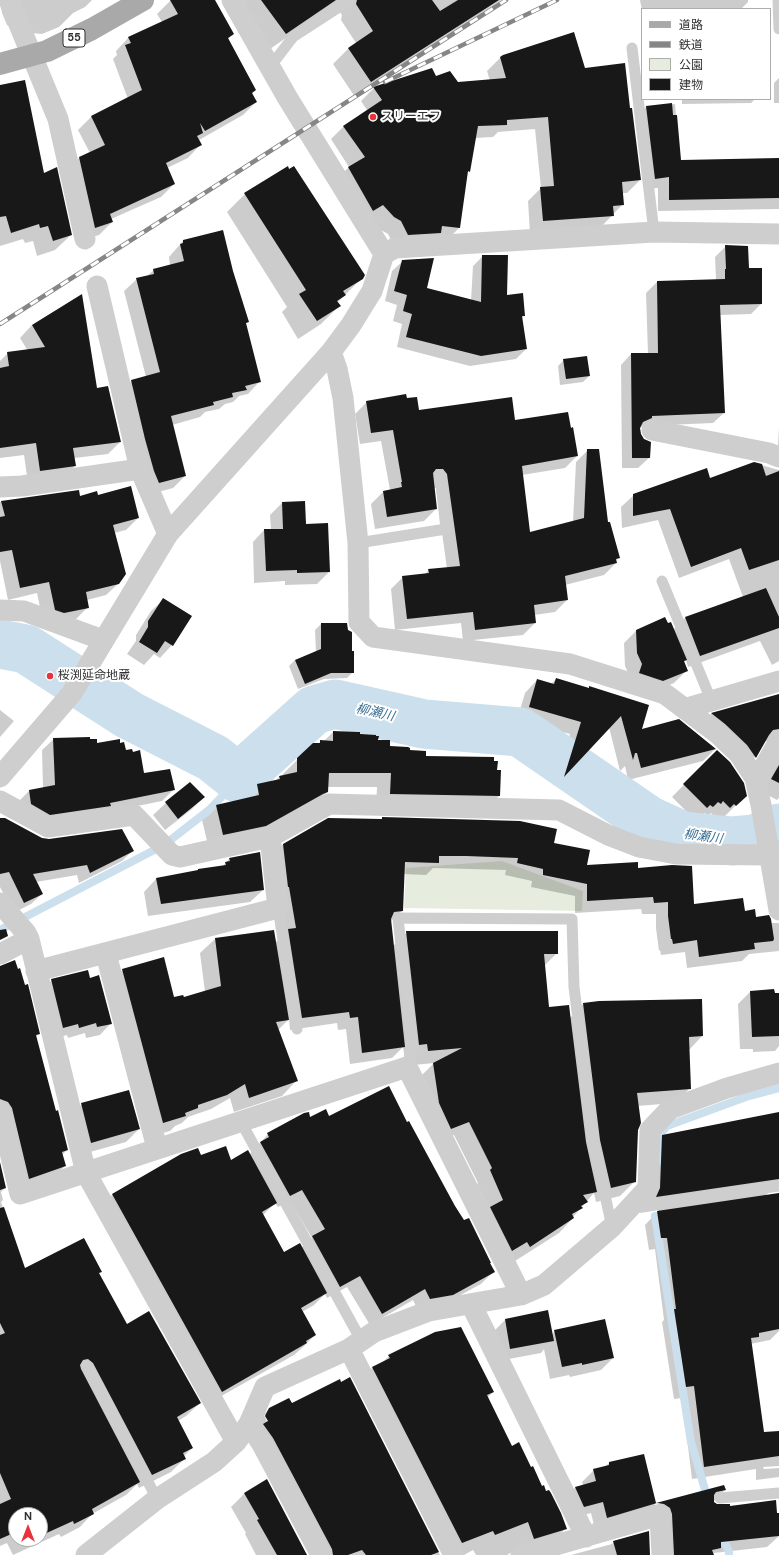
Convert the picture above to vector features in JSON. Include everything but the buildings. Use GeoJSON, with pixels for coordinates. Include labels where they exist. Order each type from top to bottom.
{"type":"FeatureCollection","features":[{"type":"Feature","properties":{"kind":"main road","name":"55"},"geometry":{"type":"LineString","coordinates":[[0,64],[47,51],[92,29],[139,1]]}},
{"type":"Feature","properties":{"kind":"street"},"geometry":{"type":"LineString","coordinates":[[9,0],[58,119],[85,239]]}},
{"type":"Feature","properties":{"kind":"street"},"geometry":{"type":"LineString","coordinates":[[232,0],[270,67],[384,254]]}},
{"type":"Feature","properties":{"kind":"street"},"geometry":{"type":"LineString","coordinates":[[0,778],[72,693],[168,534],[331,352],[351,325],[372,291],[384,254],[395,248],[654,232],[779,234]]}},
{"type":"Feature","properties":{"kind":"street"},"geometry":{"type":"LineString","coordinates":[[97,286],[140,469],[168,534]]}},
{"type":"Feature","properties":{"kind":"street"},"geometry":{"type":"LineString","coordinates":[[331,352],[337,369],[343,398],[358,543],[359,622],[373,637],[570,664],[666,694],[687,708],[717,732],[739,754],[755,778],[772,849],[779,906]]}},
{"type":"Feature","properties":{"kind":"street"},"geometry":{"type":"LineString","coordinates":[[652,430],[769,453],[779,457]]}},
{"type":"Feature","properties":{"kind":"street"},"geometry":{"type":"LineString","coordinates":[[0,487],[22,486],[140,469]]}},
{"type":"Feature","properties":{"kind":"street"},"geometry":{"type":"LineString","coordinates":[[0,610],[24,611],[103,640]]}},
{"type":"Feature","properties":{"kind":"street"},"geometry":{"type":"LineString","coordinates":[[687,708],[779,681]]}},
{"type":"Feature","properties":{"kind":"street"},"geometry":{"type":"LineString","coordinates":[[755,778],[762,771],[779,741]]}},
{"type":"Feature","properties":{"kind":"street"},"geometry":{"type":"LineString","coordinates":[[0,801],[48,827],[134,816],[172,855],[180,857],[270,837],[329,804],[559,810],[608,835],[639,847],[676,854],[772,849]]}},
{"type":"Feature","properties":{"kind":"street"},"geometry":{"type":"LineString","coordinates":[[36,971],[278,908],[270,837]]}},
{"type":"Feature","properties":{"kind":"street"},"geometry":{"type":"LineString","coordinates":[[4,908],[27,936],[86,1173],[236,1442]]}},
{"type":"Feature","properties":{"kind":"street"},"geometry":{"type":"LineString","coordinates":[[0,954],[27,936]]}},
{"type":"Feature","properties":{"kind":"street"},"geometry":{"type":"LineString","coordinates":[[106,954],[158,1148]]}},
{"type":"Feature","properties":{"kind":"street"},"geometry":{"type":"LineString","coordinates":[[0,1111],[20,1194],[407,1067],[521,1295]]}},
{"type":"Feature","properties":{"kind":"street"},"geometry":{"type":"LineString","coordinates":[[86,1555],[158,1499],[214,1462],[236,1442],[249,1424],[265,1387],[355,1345],[374,1332],[429,1311],[521,1295],[544,1285],[612,1227],[648,1188],[650,1130],[670,1109],[727,1088],[779,1074]]}},
{"type":"Feature","properties":{"kind":"street"},"geometry":{"type":"LineString","coordinates":[[471,1304],[586,1537]]}},
{"type":"Feature","properties":{"kind":"street"},"geometry":{"type":"LineString","coordinates":[[355,1345],[454,1555]]}},
{"type":"Feature","properties":{"kind":"street"},"geometry":{"type":"LineString","coordinates":[[249,1424],[262,1444],[321,1555]]}},
{"type":"Feature","properties":{"kind":"street"},"geometry":{"type":"LineString","coordinates":[[521,1555],[660,1515],[662,1555]]}},
{"type":"Feature","properties":{"kind":"lane"},"geometry":{"type":"LineString","coordinates":[[270,67],[293,37],[350,0]]}},
{"type":"Feature","properties":{"kind":"lane"},"geometry":{"type":"LineString","coordinates":[[778,0],[779,29]]}},
{"type":"Feature","properties":{"kind":"lane"},"geometry":{"type":"LineString","coordinates":[[632,48],[654,232]]}},
{"type":"Feature","properties":{"kind":"lane"},"geometry":{"type":"LineString","coordinates":[[358,543],[446,529],[440,476]]}},
{"type":"Feature","properties":{"kind":"lane"},"geometry":{"type":"LineString","coordinates":[[662,581],[711,700]]}},
{"type":"Feature","properties":{"kind":"lane"},"geometry":{"type":"LineString","coordinates":[[278,908],[297,1029]]}},
{"type":"Feature","properties":{"kind":"lane"},"geometry":{"type":"LineString","coordinates":[[407,1067],[412,1047],[398,918],[572,919],[574,987],[593,1141],[612,1227]]}},
{"type":"Feature","properties":{"kind":"lane"},"geometry":{"type":"LineString","coordinates":[[241,1122],[355,1345]]}},
{"type":"Feature","properties":{"kind":"lane"},"geometry":{"type":"LineString","coordinates":[[629,1209],[779,1186]]}},
{"type":"Feature","properties":{"kind":"lane"},"geometry":{"type":"LineString","coordinates":[[87,1366],[158,1499]]}},
{"type":"Feature","properties":{"kind":"lane"},"geometry":{"type":"LineString","coordinates":[[720,1498],[779,1493]]}},
{"type":"Feature","properties":{"kind":"green space"},"geometry":{"type":"Polygon","coordinates":[[[502,861],[583,891],[582,911],[404,908],[406,868],[502,861]]]}},
{"type":"Feature","properties":{"kind":"waterway","name":"柳瀬川"},"geometry":{"type":"LineString","coordinates":[[0,644],[26,649],[129,715],[213,758],[238,778],[314,710],[335,704],[424,724],[520,732],[648,820],[683,836],[732,841],[755,839],[779,828]]}},
{"type":"Feature","properties":{"kind":"waterway"},"geometry":{"type":"LineString","coordinates":[[0,930],[164,845],[209,810],[238,778]]}},
{"type":"Feature","properties":{"kind":"waterway"},"geometry":{"type":"LineString","coordinates":[[663,1162],[659,1136],[667,1126],[746,1097],[779,1088]]}},
{"type":"Feature","properties":{"kind":"waterway"},"geometry":{"type":"LineString","coordinates":[[655,1216],[691,1442],[708,1500]]}},
{"type":"Feature","properties":{"kind":"waterway"},"geometry":{"type":"LineString","coordinates":[[720,1532],[729,1555]]}},
{"type":"Feature","properties":{"kind":"railway"},"geometry":{"type":"LineString","coordinates":[[0,324],[506,0]]}},
{"type":"Feature","properties":{"kind":"railway"},"geometry":{"type":"LineString","coordinates":[[385,82],[557,0]]}},
{"type":"Feature","properties":{"kind":"place","name":"スリーエフ"},"geometry":{"type":"Point","coordinates":[373,117]}},
{"type":"Feature","properties":{"kind":"place","name":"桜渕延命地蔵"},"geometry":{"type":"Point","coordinates":[50,676]}}]}
